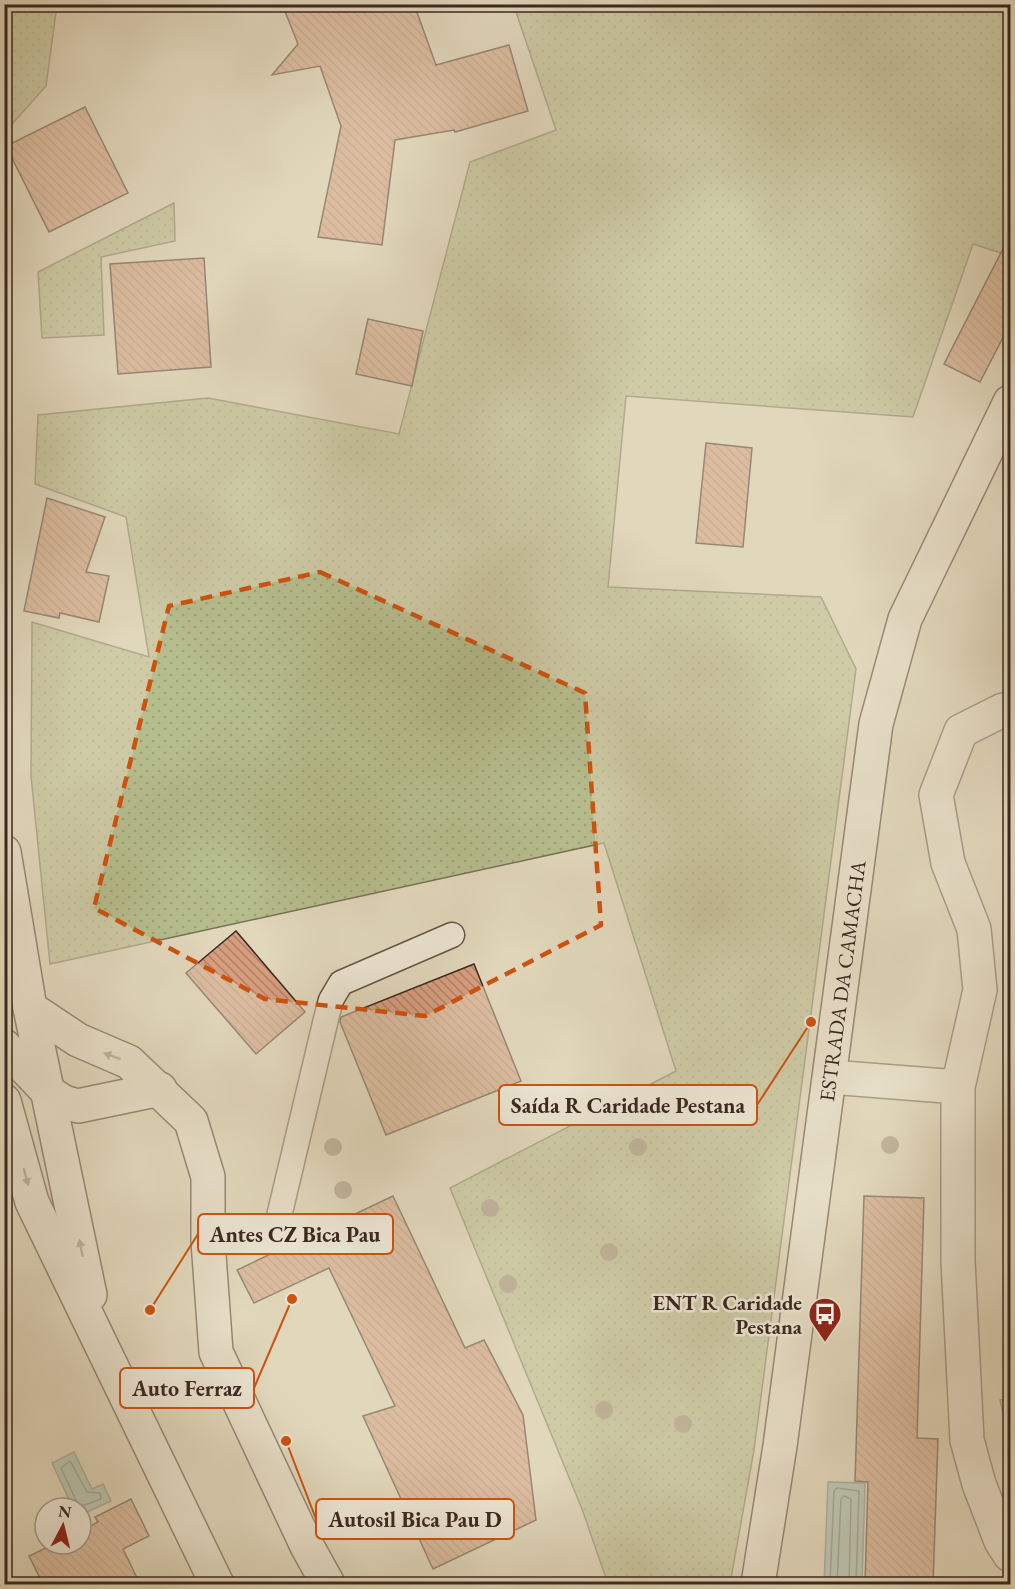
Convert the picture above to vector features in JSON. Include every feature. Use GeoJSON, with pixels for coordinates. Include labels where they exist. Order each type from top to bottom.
{"type":"FeatureCollection","features":[{"type":"Feature","properties":{"kind":"street","name":"ESTRADA DA CAMACHA"},"geometry":{"type":"LineString","coordinates":[[758,1584],[780,1446],[876,724],[905,619],[1011,402]]}},
{"type":"Feature","properties":{"kind":"street"},"geometry":{"type":"LineString","coordinates":[[1011,710],[1003,710],[961,731],[936,795],[948,862],[974,929],[980,990],[958,1087],[958,1261],[967,1440],[978,1484],[1001,1540],[1011,1555]]}},
{"type":"Feature","properties":{"kind":"street"},"geometry":{"type":"LineString","coordinates":[[4,852],[30,1008],[100,1346]]}},
{"type":"Feature","properties":{"kind":"street"},"geometry":{"type":"LineString","coordinates":[[30,1008],[78,1040],[129,1062],[160,1089],[191,1121],[208,1177],[208,1241],[216,1352],[307,1546],[328,1584]]}},
{"type":"Feature","properties":{"kind":"street"},"geometry":{"type":"LineString","coordinates":[[4,1046],[48,1092],[64,1102],[78,1106],[160,1089]]}},
{"type":"Feature","properties":{"kind":"street"},"geometry":{"type":"LineString","coordinates":[[830,1077],[958,1087]]}},
{"type":"Feature","properties":{"kind":"street"},"geometry":{"type":"LineString","coordinates":[[4,1101],[32,1202],[217,1584]]}},
{"type":"Feature","properties":{"kind":"lane"},"geometry":{"type":"LineString","coordinates":[[208,1241],[251,1241],[276,1229],[331,1000],[341,983],[452,935]]}},
{"type":"Feature","properties":{"kind":"highlighted area"},"geometry":{"type":"Polygon","coordinates":[[[320,572],[585,693],[601,925],[425,1016],[265,999],[94,908],[169,606],[320,572]]]}},
{"type":"Feature","properties":{"kind":"green space"},"geometry":{"type":"Polygon","coordinates":[[[5,4],[57,5],[46,86],[5,132],[5,4]]]}},
{"type":"Feature","properties":{"kind":"green space"},"geometry":{"type":"Polygon","coordinates":[[[526,5],[1010,5],[1010,256],[973,244],[913,417],[626,396],[608,587],[821,597],[856,669],[754,1450],[730,1584],[608,1584],[582,1509],[450,1188],[676,1071],[604,843],[50,964],[31,776],[32,622],[149,657],[126,517],[35,484],[38,415],[208,398],[399,434],[470,162],[556,130],[516,12],[526,5]]]}},
{"type":"Feature","properties":{"kind":"green space"},"geometry":{"type":"Polygon","coordinates":[[[174,203],[175,241],[101,257],[104,335],[42,338],[38,272],[174,203]]]}},
{"type":"Feature","properties":{"kind":"green space"},"geometry":{"type":"Polygon","coordinates":[[[1010,1399],[1010,1444],[1000,1400],[1010,1399]]]}},
{"type":"Feature","properties":{"kind":"water"},"geometry":{"type":"Polygon","coordinates":[[[74,1452],[92,1489],[103,1484],[111,1501],[93,1509],[93,1496],[67,1496],[52,1463],[74,1452]]]}},
{"type":"Feature","properties":{"kind":"water"},"geometry":{"type":"Polygon","coordinates":[[[828,1482],[865,1483],[862,1584],[824,1584],[828,1482]]]}},
{"type":"Feature","properties":{"kind":"building"},"geometry":{"type":"Polygon","coordinates":[[[282,4],[414,4],[436,65],[509,45],[528,111],[455,132],[454,130],[395,140],[382,245],[318,237],[341,126],[320,66],[272,75],[298,44],[282,4]]]}},
{"type":"Feature","properties":{"kind":"building"},"geometry":{"type":"Polygon","coordinates":[[[85,107],[128,193],[49,232],[6,146],[85,107]]]}},
{"type":"Feature","properties":{"kind":"building"},"geometry":{"type":"Polygon","coordinates":[[[1011,233],[1011,322],[980,382],[944,364],[1011,233]]]}},
{"type":"Feature","properties":{"kind":"building"},"geometry":{"type":"Polygon","coordinates":[[[204,258],[211,367],[118,374],[110,264],[204,258]]]}},
{"type":"Feature","properties":{"kind":"building"},"geometry":{"type":"Polygon","coordinates":[[[368,319],[423,331],[412,386],[356,374],[368,319]]]}},
{"type":"Feature","properties":{"kind":"building"},"geometry":{"type":"Polygon","coordinates":[[[706,443],[752,448],[743,547],[696,543],[706,443]]]}},
{"type":"Feature","properties":{"kind":"building"},"geometry":{"type":"Polygon","coordinates":[[[47,498],[105,517],[86,572],[109,576],[99,622],[60,613],[59,618],[24,611],[47,498]]]}},
{"type":"Feature","properties":{"kind":"building"},"geometry":{"type":"Polygon","coordinates":[[[236,931],[305,1012],[256,1054],[186,973],[236,931]]]}},
{"type":"Feature","properties":{"kind":"building"},"geometry":{"type":"Polygon","coordinates":[[[474,964],[521,1081],[386,1135],[340,1022],[341,1017],[474,964]]]}},
{"type":"Feature","properties":{"kind":"building"},"geometry":{"type":"Polygon","coordinates":[[[393,1196],[465,1348],[484,1340],[523,1415],[536,1520],[433,1569],[363,1416],[395,1406],[329,1268],[254,1303],[237,1270],[393,1196]]]}},
{"type":"Feature","properties":{"kind":"building"},"geometry":{"type":"Polygon","coordinates":[[[864,1196],[924,1198],[917,1438],[938,1439],[933,1584],[865,1584],[868,1482],[855,1481],[864,1196]]]}},
{"type":"Feature","properties":{"kind":"building"},"geometry":{"type":"Polygon","coordinates":[[[131,1499],[149,1536],[123,1549],[140,1584],[43,1584],[29,1556],[33,1554],[33,1556],[93,1556],[93,1525],[98,1522],[95,1517],[131,1499]]]}},
{"type":"Feature","properties":{"kind":"place","name":"Saída R Caridade Pestana"},"geometry":{"type":"Point","coordinates":[811,1022]}},
{"type":"Feature","properties":{"kind":"place","name":"Auto Ferraz"},"geometry":{"type":"Point","coordinates":[292,1299]}},
{"type":"Feature","properties":{"kind":"place","name":"Antes CZ Bica Pau"},"geometry":{"type":"Point","coordinates":[150,1310]}},
{"type":"Feature","properties":{"kind":"place","name":"ENT R Caridade Pestana"},"geometry":{"type":"Point","coordinates":[825,1343]}},
{"type":"Feature","properties":{"kind":"place","name":"Autosil Bica Pau D"},"geometry":{"type":"Point","coordinates":[286,1441]}}]}
